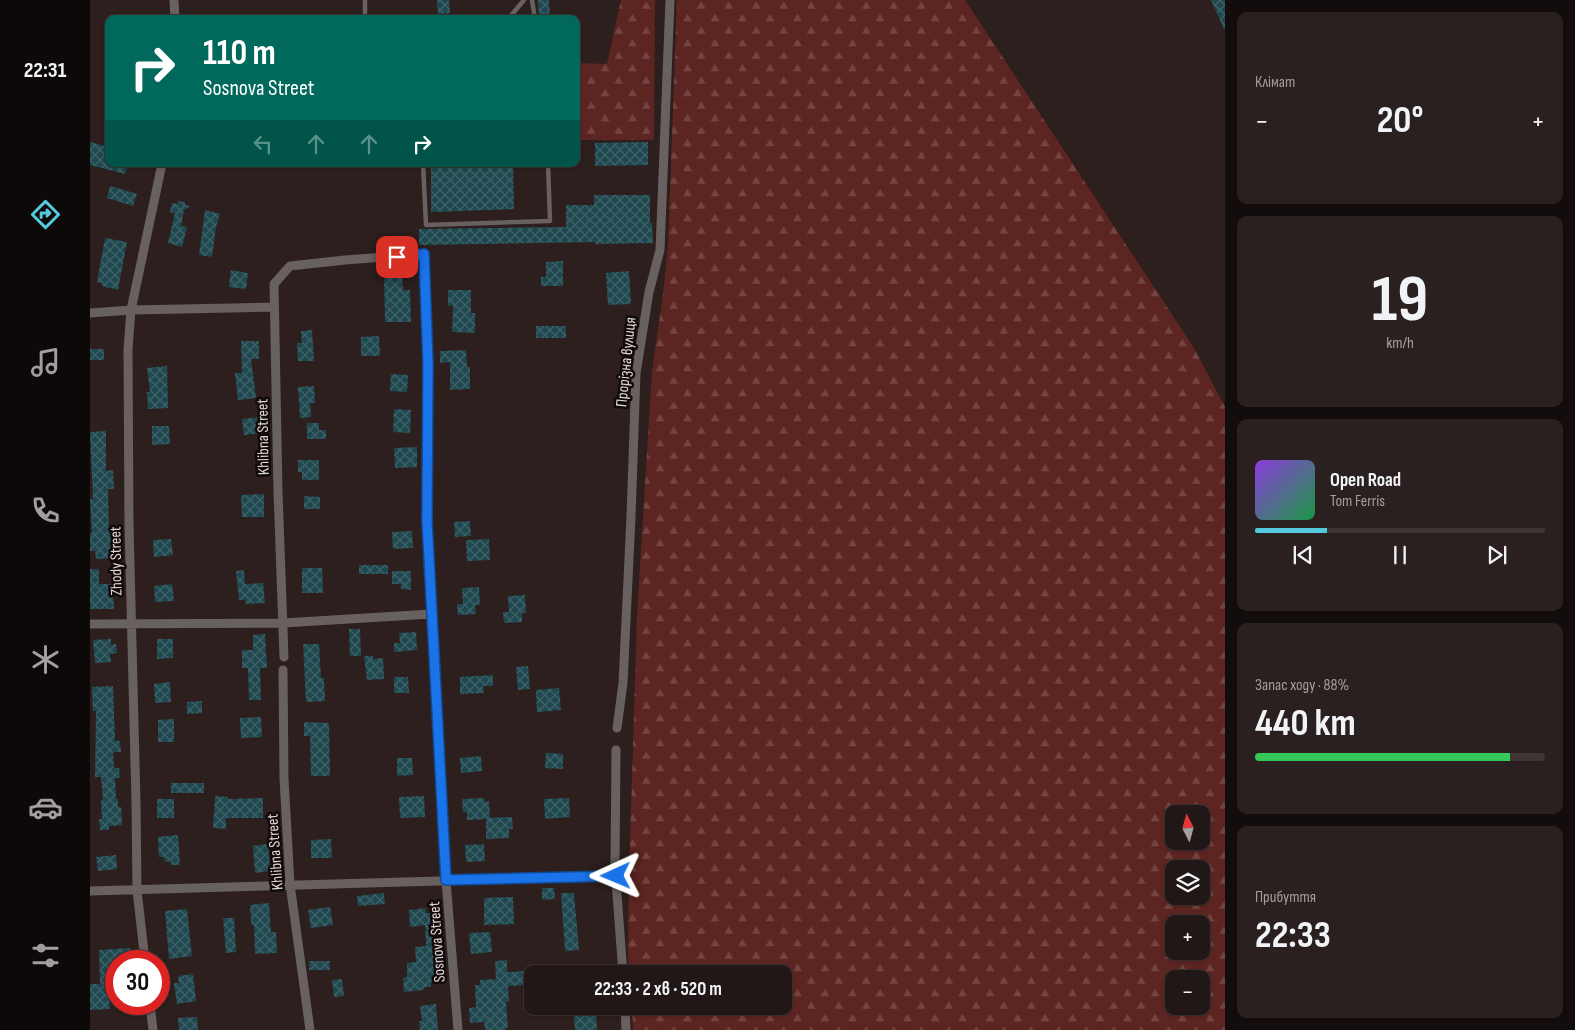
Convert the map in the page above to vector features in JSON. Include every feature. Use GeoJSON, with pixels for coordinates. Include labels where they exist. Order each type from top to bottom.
{"type":"FeatureCollection","features":[{"type":"Feature","properties":{"kind":"street"},"geometry":{"type":"LineString","coordinates":[[174,0],[176,15]]}},
{"type":"Feature","properties":{"kind":"street","name":"Прорізна вулиця"},"geometry":{"type":"LineString","coordinates":[[617,728],[623,683],[636,373],[649,292],[660,250],[670,0]]}},
{"type":"Feature","properties":{"kind":"street","name":"Zhody Street"},"geometry":{"type":"LineString","coordinates":[[144,950],[137,890],[129,525],[128,349],[131,310],[161,167]]}},
{"type":"Feature","properties":{"kind":"street","name":"Sosnova Street"},"geometry":{"type":"LineString","coordinates":[[274,307],[274,284],[290,266],[424,254],[428,363],[427,521],[431,614],[440,742],[446,880],[458,1030]]}},
{"type":"Feature","properties":{"kind":"street"},"geometry":{"type":"LineString","coordinates":[[90,313],[131,310],[274,307]]}},
{"type":"Feature","properties":{"kind":"street","name":"Khlibna Street"},"geometry":{"type":"LineString","coordinates":[[274,307],[284,657]]}},
{"type":"Feature","properties":{"kind":"street"},"geometry":{"type":"LineString","coordinates":[[90,624],[283,623],[431,614]]}},
{"type":"Feature","properties":{"kind":"street","name":"Khlibna Street"},"geometry":{"type":"LineString","coordinates":[[283,670],[284,779],[290,884],[310,1030]]}},
{"type":"Feature","properties":{"kind":"street"},"geometry":{"type":"LineString","coordinates":[[616,750],[616,876],[622,965]]}},
{"type":"Feature","properties":{"kind":"street"},"geometry":{"type":"LineString","coordinates":[[90,890],[616,876]]}},
{"type":"Feature","properties":{"kind":"street"},"geometry":{"type":"LineString","coordinates":[[151,1015],[153,1030]]}},
{"type":"Feature","properties":{"kind":"street"},"geometry":{"type":"LineString","coordinates":[[625,1015],[626,1030]]}},
{"type":"Feature","properties":{"kind":"lane"},"geometry":{"type":"LineString","coordinates":[[365,0],[365,15]]}},
{"type":"Feature","properties":{"kind":"lane"},"geometry":{"type":"LineString","coordinates":[[511,15],[524,0]]}},
{"type":"Feature","properties":{"kind":"lane"},"geometry":{"type":"LineString","coordinates":[[532,0],[534,15]]}},
{"type":"Feature","properties":{"kind":"lane"},"geometry":{"type":"LineString","coordinates":[[424,167],[426,225],[550,221],[548,167]]}},
{"type":"Feature","properties":{"kind":"green space"},"geometry":{"type":"Polygon","coordinates":[[[621,0],[655,0],[654,140],[580,140],[580,63],[607,64],[621,0]]]}},
{"type":"Feature","properties":{"kind":"green space"},"geometry":{"type":"Polygon","coordinates":[[[677,0],[965,0],[1194,348],[1225,407],[1225,1030],[633,1030],[632,1015],[792,1015],[792,965],[629,965],[629,876],[637,616],[652,371],[668,245],[677,0]]]}},
{"type":"Feature","properties":{"kind":"building"},"geometry":{"type":"Polygon","coordinates":[[[437,0],[449,0],[450,13],[438,14],[437,0]]]}},
{"type":"Feature","properties":{"kind":"building"},"geometry":{"type":"Polygon","coordinates":[[[538,0],[549,0],[550,15],[539,15],[538,0]]]}},
{"type":"Feature","properties":{"kind":"building"},"geometry":{"type":"Polygon","coordinates":[[[1211,0],[1225,0],[1225,31],[1211,0]]]}},
{"type":"Feature","properties":{"kind":"building"},"geometry":{"type":"Polygon","coordinates":[[[90,142],[105,146],[105,167],[127,167],[125,174],[90,165],[90,142]]]}},
{"type":"Feature","properties":{"kind":"building"},"geometry":{"type":"Polygon","coordinates":[[[648,142],[648,165],[595,166],[595,143],[648,142]]]}},
{"type":"Feature","properties":{"kind":"building"},"geometry":{"type":"Polygon","coordinates":[[[431,167],[513,167],[514,209],[431,212],[431,167]]]}},
{"type":"Feature","properties":{"kind":"building"},"geometry":{"type":"Polygon","coordinates":[[[110,186],[137,194],[133,206],[107,198],[110,186]]]}},
{"type":"Feature","properties":{"kind":"building"},"geometry":{"type":"Polygon","coordinates":[[[594,195],[650,195],[650,223],[652,223],[653,243],[419,245],[419,229],[566,227],[566,205],[594,205],[594,195]]]}},
{"type":"Feature","properties":{"kind":"building"},"geometry":{"type":"Polygon","coordinates":[[[178,201],[185,202],[185,205],[191,206],[184,210],[181,226],[187,227],[182,247],[168,243],[175,213],[170,212],[172,203],[178,204],[178,201]]]}},
{"type":"Feature","properties":{"kind":"building"},"geometry":{"type":"Polygon","coordinates":[[[205,210],[220,214],[216,227],[212,257],[199,255],[205,210]]]}},
{"type":"Feature","properties":{"kind":"building"},"geometry":{"type":"Polygon","coordinates":[[[105,238],[127,242],[118,290],[102,286],[102,283],[97,282],[105,238]]]}},
{"type":"Feature","properties":{"kind":"building"},"geometry":{"type":"Polygon","coordinates":[[[563,261],[563,286],[541,286],[541,277],[546,277],[546,262],[563,261]]]}},
{"type":"Feature","properties":{"kind":"building"},"geometry":{"type":"Polygon","coordinates":[[[231,270],[248,273],[246,289],[229,287],[231,270]]]}},
{"type":"Feature","properties":{"kind":"building"},"geometry":{"type":"Polygon","coordinates":[[[629,271],[631,304],[608,305],[606,273],[629,271]]]}},
{"type":"Feature","properties":{"kind":"building"},"geometry":{"type":"Polygon","coordinates":[[[384,274],[402,274],[403,290],[410,290],[411,322],[385,322],[384,274]]]}},
{"type":"Feature","properties":{"kind":"building"},"geometry":{"type":"Polygon","coordinates":[[[448,290],[471,290],[471,313],[475,313],[475,333],[452,332],[453,305],[448,306],[448,290]]]}},
{"type":"Feature","properties":{"kind":"building"},"geometry":{"type":"Polygon","coordinates":[[[536,326],[566,326],[566,338],[536,338],[536,326]]]}},
{"type":"Feature","properties":{"kind":"building"},"geometry":{"type":"Polygon","coordinates":[[[312,330],[314,361],[298,361],[297,343],[302,343],[301,331],[312,330]]]}},
{"type":"Feature","properties":{"kind":"building"},"geometry":{"type":"Polygon","coordinates":[[[379,336],[380,356],[361,356],[361,337],[379,336]]]}},
{"type":"Feature","properties":{"kind":"building"},"geometry":{"type":"Polygon","coordinates":[[[241,341],[259,341],[259,359],[251,359],[256,398],[238,400],[235,373],[242,373],[241,341]]]}},
{"type":"Feature","properties":{"kind":"building"},"geometry":{"type":"Polygon","coordinates":[[[90,349],[104,349],[104,360],[90,360],[90,349]]]}},
{"type":"Feature","properties":{"kind":"building"},"geometry":{"type":"Polygon","coordinates":[[[466,350],[467,367],[470,367],[470,389],[450,390],[450,362],[440,363],[440,351],[466,350]]]}},
{"type":"Feature","properties":{"kind":"building"},"geometry":{"type":"Polygon","coordinates":[[[167,366],[168,408],[148,409],[147,392],[150,392],[147,368],[167,366]]]}},
{"type":"Feature","properties":{"kind":"building"},"geometry":{"type":"Polygon","coordinates":[[[391,374],[408,375],[407,392],[390,391],[391,374]]]}},
{"type":"Feature","properties":{"kind":"building"},"geometry":{"type":"Polygon","coordinates":[[[314,386],[315,403],[310,403],[311,417],[300,418],[298,387],[314,386]]]}},
{"type":"Feature","properties":{"kind":"building"},"geometry":{"type":"Polygon","coordinates":[[[394,409],[411,410],[410,433],[393,432],[394,409]]]}},
{"type":"Feature","properties":{"kind":"building"},"geometry":{"type":"Polygon","coordinates":[[[261,417],[262,433],[244,435],[242,419],[261,417]]]}},
{"type":"Feature","properties":{"kind":"building"},"geometry":{"type":"Polygon","coordinates":[[[307,423],[319,423],[319,430],[326,430],[326,439],[307,439],[307,423]]]}},
{"type":"Feature","properties":{"kind":"building"},"geometry":{"type":"Polygon","coordinates":[[[152,426],[169,426],[170,444],[152,445],[152,426]]]}},
{"type":"Feature","properties":{"kind":"building"},"geometry":{"type":"Polygon","coordinates":[[[106,431],[106,471],[113,470],[114,489],[108,489],[109,533],[113,532],[114,558],[96,559],[95,551],[90,551],[90,533],[92,533],[90,499],[93,499],[90,432],[106,431]]]}},
{"type":"Feature","properties":{"kind":"building"},"geometry":{"type":"Polygon","coordinates":[[[417,447],[417,467],[395,468],[394,448],[417,447]]]}},
{"type":"Feature","properties":{"kind":"building"},"geometry":{"type":"Polygon","coordinates":[[[298,460],[319,460],[319,480],[302,480],[302,472],[298,472],[298,460]]]}},
{"type":"Feature","properties":{"kind":"building"},"geometry":{"type":"Polygon","coordinates":[[[264,494],[264,517],[242,517],[241,495],[264,494]]]}},
{"type":"Feature","properties":{"kind":"building"},"geometry":{"type":"Polygon","coordinates":[[[304,496],[320,497],[320,509],[304,509],[304,496]]]}},
{"type":"Feature","properties":{"kind":"building"},"geometry":{"type":"Polygon","coordinates":[[[470,521],[471,536],[455,537],[454,522],[470,521]]]}},
{"type":"Feature","properties":{"kind":"building"},"geometry":{"type":"Polygon","coordinates":[[[412,531],[413,548],[393,549],[392,532],[412,531]]]}},
{"type":"Feature","properties":{"kind":"building"},"geometry":{"type":"Polygon","coordinates":[[[171,539],[173,555],[154,557],[153,540],[171,539]]]}},
{"type":"Feature","properties":{"kind":"building"},"geometry":{"type":"Polygon","coordinates":[[[489,539],[490,560],[467,561],[466,540],[489,539]]]}},
{"type":"Feature","properties":{"kind":"building"},"geometry":{"type":"Polygon","coordinates":[[[359,565],[388,565],[388,574],[359,574],[359,565]]]}},
{"type":"Feature","properties":{"kind":"building"},"geometry":{"type":"Polygon","coordinates":[[[302,568],[322,568],[323,593],[302,593],[302,568]]]}},
{"type":"Feature","properties":{"kind":"building"},"geometry":{"type":"Polygon","coordinates":[[[90,569],[99,569],[99,584],[113,584],[114,609],[90,609],[90,569]]]}},
{"type":"Feature","properties":{"kind":"building"},"geometry":{"type":"Polygon","coordinates":[[[244,570],[245,584],[263,583],[265,603],[246,604],[245,600],[239,600],[236,571],[244,570]]]}},
{"type":"Feature","properties":{"kind":"building"},"geometry":{"type":"Polygon","coordinates":[[[392,571],[411,571],[411,590],[401,589],[401,584],[392,584],[392,571]]]}},
{"type":"Feature","properties":{"kind":"building"},"geometry":{"type":"Polygon","coordinates":[[[172,584],[174,601],[155,602],[154,586],[172,584]]]}},
{"type":"Feature","properties":{"kind":"building"},"geometry":{"type":"Polygon","coordinates":[[[479,587],[480,605],[475,605],[476,614],[458,615],[457,604],[463,604],[462,588],[479,587]]]}},
{"type":"Feature","properties":{"kind":"building"},"geometry":{"type":"Polygon","coordinates":[[[525,595],[526,613],[522,613],[522,622],[504,623],[503,612],[509,612],[508,596],[525,595]]]}},
{"type":"Feature","properties":{"kind":"building"},"geometry":{"type":"Polygon","coordinates":[[[349,629],[360,629],[361,656],[350,656],[349,629]]]}},
{"type":"Feature","properties":{"kind":"building"},"geometry":{"type":"Polygon","coordinates":[[[416,632],[417,650],[394,652],[394,643],[400,643],[399,633],[416,632]]]}},
{"type":"Feature","properties":{"kind":"building"},"geometry":{"type":"Polygon","coordinates":[[[265,634],[267,668],[260,668],[261,700],[249,700],[248,668],[242,668],[242,650],[253,650],[253,635],[265,634]]]}},
{"type":"Feature","properties":{"kind":"building"},"geometry":{"type":"Polygon","coordinates":[[[111,639],[111,645],[116,644],[117,653],[110,654],[111,662],[95,663],[93,640],[111,639]]]}},
{"type":"Feature","properties":{"kind":"building"},"geometry":{"type":"Polygon","coordinates":[[[157,639],[173,639],[173,658],[157,659],[157,639]]]}},
{"type":"Feature","properties":{"kind":"building"},"geometry":{"type":"Polygon","coordinates":[[[303,644],[319,644],[321,678],[324,678],[325,701],[306,702],[303,644]]]}},
{"type":"Feature","properties":{"kind":"building"},"geometry":{"type":"Polygon","coordinates":[[[364,656],[373,656],[373,659],[383,658],[384,679],[367,680],[364,656]]]}},
{"type":"Feature","properties":{"kind":"building"},"geometry":{"type":"Polygon","coordinates":[[[528,666],[530,689],[518,690],[516,667],[528,666]]]}},
{"type":"Feature","properties":{"kind":"building"},"geometry":{"type":"Polygon","coordinates":[[[493,675],[493,686],[483,686],[484,693],[460,694],[460,677],[493,675]]]}},
{"type":"Feature","properties":{"kind":"building"},"geometry":{"type":"Polygon","coordinates":[[[394,677],[408,677],[409,693],[394,693],[394,677]]]}},
{"type":"Feature","properties":{"kind":"building"},"geometry":{"type":"Polygon","coordinates":[[[170,682],[171,702],[155,703],[154,684],[170,682]]]}},
{"type":"Feature","properties":{"kind":"building"},"geometry":{"type":"Polygon","coordinates":[[[113,686],[115,741],[120,741],[121,752],[113,752],[114,768],[119,768],[120,778],[115,778],[116,799],[118,799],[118,807],[121,807],[122,825],[109,826],[109,830],[100,830],[99,819],[102,819],[101,800],[103,800],[101,777],[95,777],[96,711],[93,711],[92,687],[113,686]]]}},
{"type":"Feature","properties":{"kind":"building"},"geometry":{"type":"Polygon","coordinates":[[[559,688],[561,710],[537,712],[536,690],[559,688]]]}},
{"type":"Feature","properties":{"kind":"building"},"geometry":{"type":"Polygon","coordinates":[[[202,701],[202,713],[187,714],[187,702],[202,701]]]}},
{"type":"Feature","properties":{"kind":"building"},"geometry":{"type":"Polygon","coordinates":[[[261,717],[262,737],[241,738],[240,718],[261,717]]]}},
{"type":"Feature","properties":{"kind":"building"},"geometry":{"type":"Polygon","coordinates":[[[174,719],[174,742],[158,742],[158,720],[174,719]]]}},
{"type":"Feature","properties":{"kind":"building"},"geometry":{"type":"Polygon","coordinates":[[[304,722],[329,723],[330,776],[311,776],[310,736],[304,736],[304,722]]]}},
{"type":"Feature","properties":{"kind":"building"},"geometry":{"type":"Polygon","coordinates":[[[546,753],[563,754],[563,769],[545,768],[546,753]]]}},
{"type":"Feature","properties":{"kind":"building"},"geometry":{"type":"Polygon","coordinates":[[[481,756],[482,771],[461,773],[460,758],[481,756]]]}},
{"type":"Feature","properties":{"kind":"building"},"geometry":{"type":"Polygon","coordinates":[[[397,758],[412,758],[413,775],[397,776],[397,758]]]}},
{"type":"Feature","properties":{"kind":"building"},"geometry":{"type":"Polygon","coordinates":[[[171,783],[204,783],[204,793],[171,793],[171,783]]]}},
{"type":"Feature","properties":{"kind":"building"},"geometry":{"type":"Polygon","coordinates":[[[215,796],[228,797],[228,799],[263,798],[263,818],[226,818],[226,829],[213,828],[215,796]]]}},
{"type":"Feature","properties":{"kind":"building"},"geometry":{"type":"Polygon","coordinates":[[[424,796],[425,817],[400,818],[399,797],[424,796]]]}},
{"type":"Feature","properties":{"kind":"building"},"geometry":{"type":"Polygon","coordinates":[[[484,798],[485,802],[489,801],[490,818],[512,817],[513,829],[509,829],[509,838],[486,839],[486,819],[467,820],[467,812],[463,812],[462,799],[484,798]]]}},
{"type":"Feature","properties":{"kind":"building"},"geometry":{"type":"Polygon","coordinates":[[[569,798],[570,817],[545,819],[544,799],[569,798]]]}},
{"type":"Feature","properties":{"kind":"building"},"geometry":{"type":"Polygon","coordinates":[[[157,799],[174,799],[174,818],[157,818],[157,799]]]}},
{"type":"Feature","properties":{"kind":"building"},"geometry":{"type":"Polygon","coordinates":[[[178,835],[180,865],[171,865],[171,861],[165,862],[164,857],[159,857],[158,837],[178,835]]]}},
{"type":"Feature","properties":{"kind":"building"},"geometry":{"type":"Polygon","coordinates":[[[331,839],[332,858],[311,858],[311,840],[331,839]]]}},
{"type":"Feature","properties":{"kind":"building"},"geometry":{"type":"Polygon","coordinates":[[[268,844],[270,871],[255,873],[253,846],[268,844]]]}},
{"type":"Feature","properties":{"kind":"building"},"geometry":{"type":"Polygon","coordinates":[[[484,844],[485,861],[466,862],[465,845],[484,844]]]}},
{"type":"Feature","properties":{"kind":"building"},"geometry":{"type":"Polygon","coordinates":[[[116,855],[117,869],[98,871],[96,857],[116,855]]]}},
{"type":"Feature","properties":{"kind":"building"},"geometry":{"type":"Polygon","coordinates":[[[542,888],[554,888],[555,899],[542,900],[542,888]]]}},
{"type":"Feature","properties":{"kind":"building"},"geometry":{"type":"Polygon","coordinates":[[[384,893],[385,904],[358,906],[357,896],[384,893]]]}},
{"type":"Feature","properties":{"kind":"building"},"geometry":{"type":"Polygon","coordinates":[[[561,893],[574,893],[579,950],[565,951],[561,893]]]}},
{"type":"Feature","properties":{"kind":"building"},"geometry":{"type":"Polygon","coordinates":[[[513,897],[514,924],[484,925],[484,898],[513,897]]]}},
{"type":"Feature","properties":{"kind":"building"},"geometry":{"type":"Polygon","coordinates":[[[269,903],[271,932],[276,932],[277,953],[255,954],[254,925],[251,922],[250,905],[269,903]]]}},
{"type":"Feature","properties":{"kind":"building"},"geometry":{"type":"Polygon","coordinates":[[[330,907],[333,925],[311,928],[308,910],[330,907]]]}},
{"type":"Feature","properties":{"kind":"building"},"geometry":{"type":"Polygon","coordinates":[[[426,908],[426,913],[432,913],[432,916],[438,915],[439,924],[435,925],[441,981],[431,982],[431,987],[424,987],[424,990],[404,992],[403,978],[407,977],[407,963],[416,962],[415,947],[426,946],[425,925],[410,927],[409,910],[426,908]]]}},
{"type":"Feature","properties":{"kind":"building"},"geometry":{"type":"Polygon","coordinates":[[[187,909],[192,956],[170,959],[165,911],[187,909]]]}},
{"type":"Feature","properties":{"kind":"building"},"geometry":{"type":"Polygon","coordinates":[[[223,918],[234,918],[236,952],[226,953],[223,918]]]}},
{"type":"Feature","properties":{"kind":"building"},"geometry":{"type":"Polygon","coordinates":[[[490,932],[492,952],[471,954],[469,933],[490,932]]]}},
{"type":"Feature","properties":{"kind":"building"},"geometry":{"type":"Polygon","coordinates":[[[130,948],[130,950],[105,950],[105,1009],[90,1010],[90,984],[100,984],[99,950],[130,948]]]}},
{"type":"Feature","properties":{"kind":"building"},"geometry":{"type":"Polygon","coordinates":[[[507,960],[507,972],[524,971],[524,985],[508,986],[509,1001],[506,1002],[508,1028],[506,1030],[485,1030],[484,1022],[470,1023],[469,1008],[476,1007],[475,985],[480,985],[480,980],[496,979],[495,961],[507,960]]]}},
{"type":"Feature","properties":{"kind":"building"},"geometry":{"type":"Polygon","coordinates":[[[309,961],[330,961],[330,970],[309,970],[309,961]]]}},
{"type":"Feature","properties":{"kind":"building"},"geometry":{"type":"Polygon","coordinates":[[[193,974],[196,1001],[177,1004],[174,983],[179,983],[178,976],[193,974]]]}},
{"type":"Feature","properties":{"kind":"building"},"geometry":{"type":"Polygon","coordinates":[[[342,979],[344,996],[334,997],[332,980],[342,979]]]}},
{"type":"Feature","properties":{"kind":"building"},"geometry":{"type":"Polygon","coordinates":[[[436,1004],[438,1030],[420,1030],[419,1021],[422,1021],[420,1006],[436,1004]]]}},
{"type":"Feature","properties":{"kind":"building"},"geometry":{"type":"Polygon","coordinates":[[[574,1015],[596,1015],[597,1030],[575,1030],[574,1015]]]}},
{"type":"Feature","properties":{"kind":"building"},"geometry":{"type":"Polygon","coordinates":[[[197,1017],[198,1030],[179,1030],[178,1018],[197,1017]]]}},
{"type":"Feature","properties":{"kind":"route"},"geometry":{"type":"LineString","coordinates":[[397,257],[424,254],[428,363],[427,521],[446,880],[616,876]]}}]}
